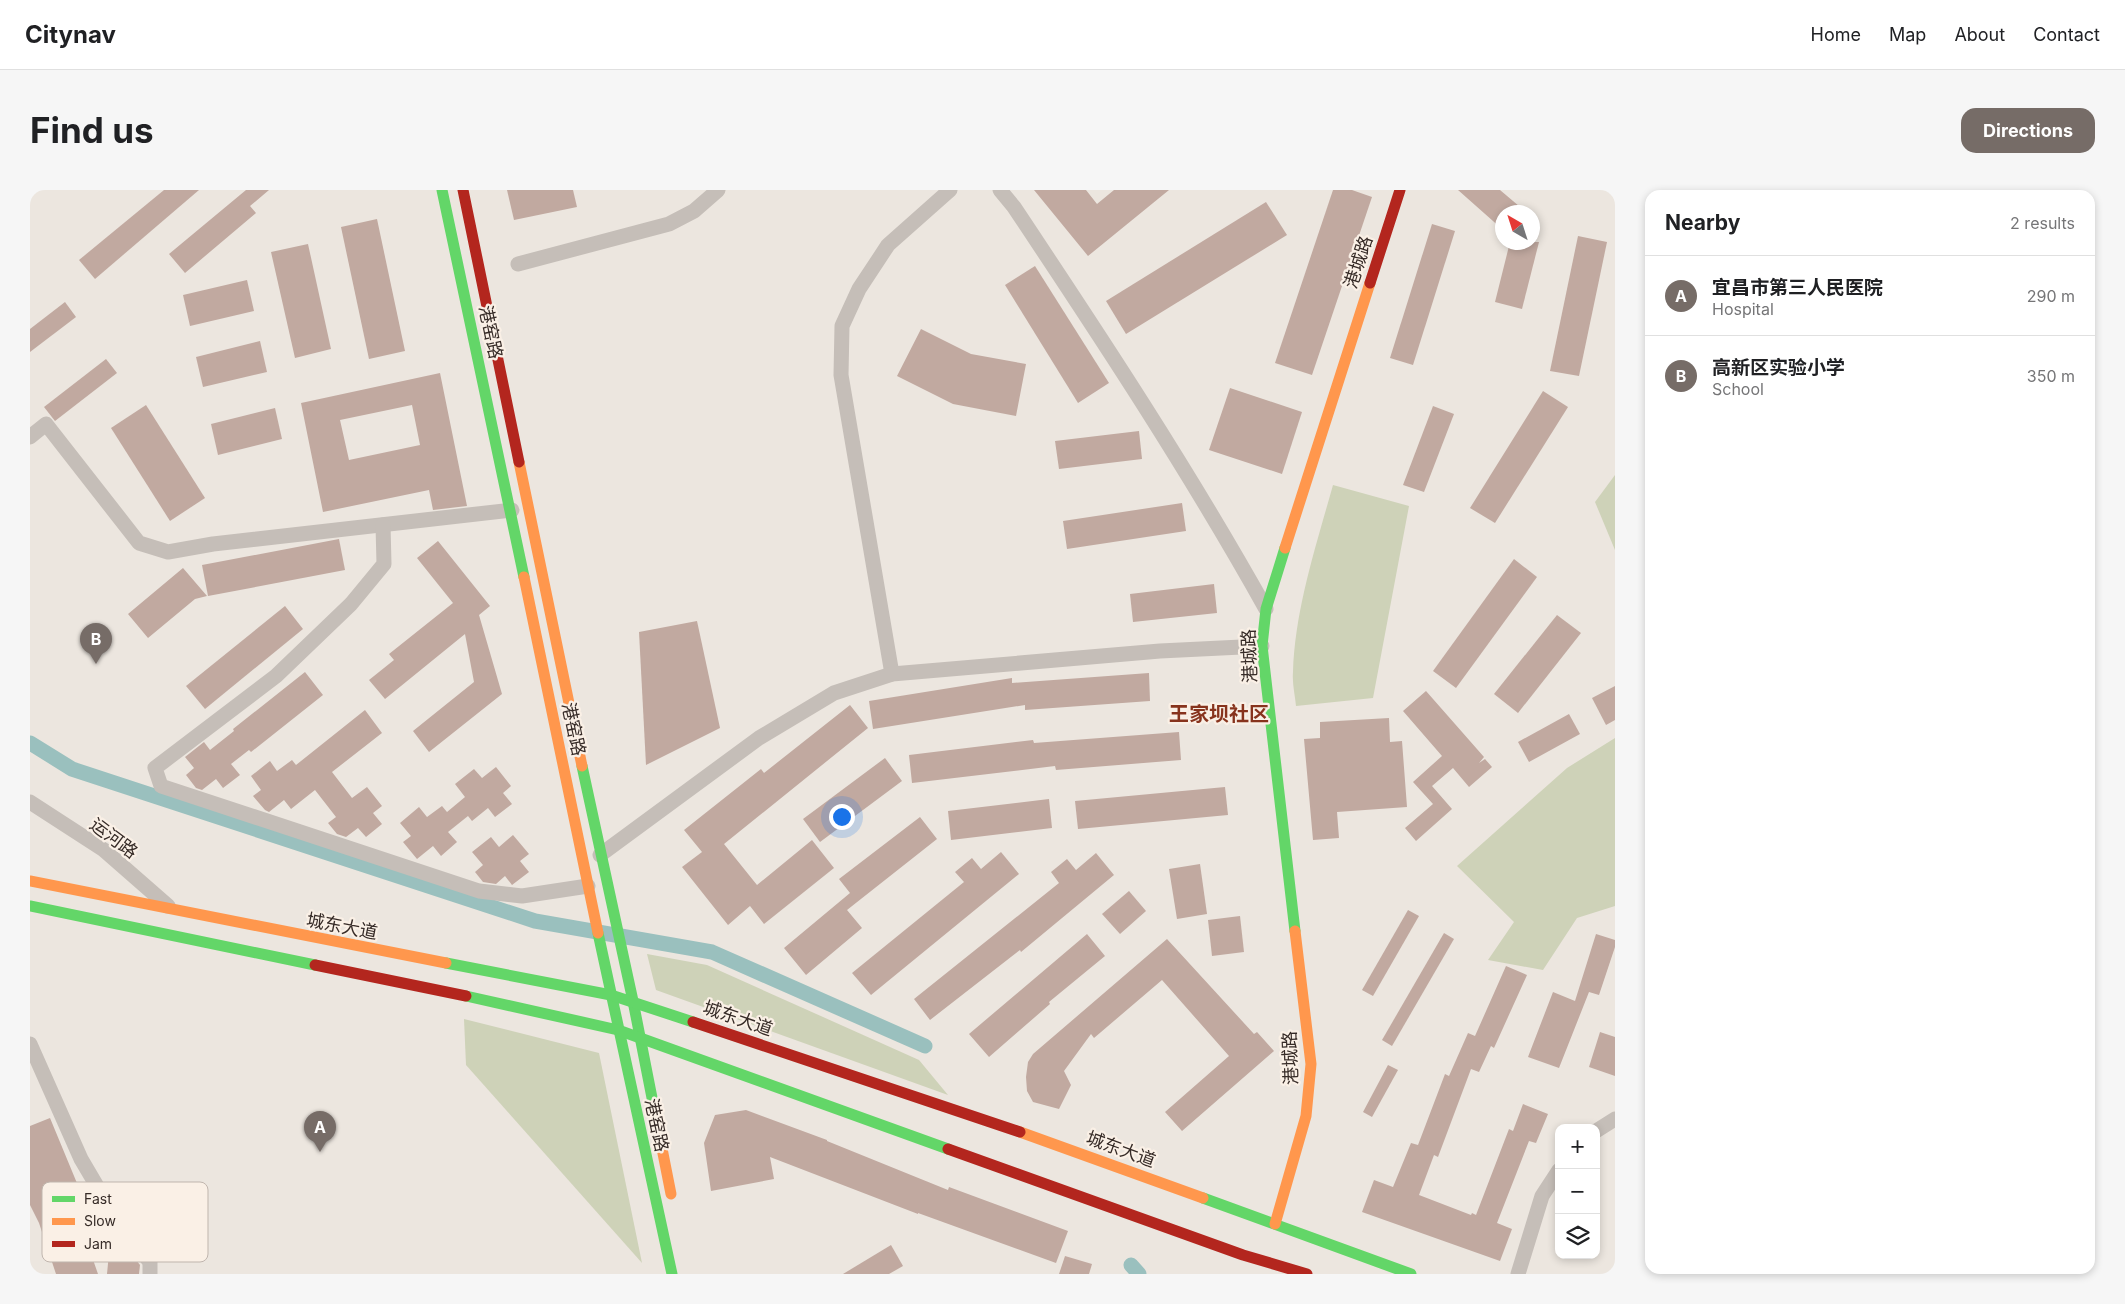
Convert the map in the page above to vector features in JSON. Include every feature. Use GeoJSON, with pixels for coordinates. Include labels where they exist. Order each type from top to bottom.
{"type":"FeatureCollection","features":[{"type":"Feature","properties":{"kind":"main road","name":"港窑路"},"geometry":{"type":"LineString","coordinates":[[442,190],[512,510],[618,1030],[672,1274]]}},
{"type":"Feature","properties":{"kind":"main road","name":"港窑路"},"geometry":{"type":"LineString","coordinates":[[463,190],[600,855],[633,1002],[674,1208]]}},
{"type":"Feature","properties":{"kind":"main road","name":"港城路"},"geometry":{"type":"LineString","coordinates":[[1275,1224],[1306,1116],[1311,1064],[1262,646],[1266,609],[1400,190]]}},
{"type":"Feature","properties":{"kind":"main road","name":"城东大道"},"geometry":{"type":"LineString","coordinates":[[30,881],[611,995],[1051,1142],[1411,1274]]}},
{"type":"Feature","properties":{"kind":"main road"},"geometry":{"type":"LineString","coordinates":[[30,906],[536,1010],[618,1030],[1243,1254],[1307,1274]]}},
{"type":"Feature","properties":{"kind":"street"},"geometry":{"type":"LineString","coordinates":[[518,264],[669,224],[694,211],[718,190]]}},
{"type":"Feature","properties":{"kind":"street"},"geometry":{"type":"LineString","coordinates":[[892,674],[840,375],[842,326],[859,289],[888,246],[950,190]]}},
{"type":"Feature","properties":{"kind":"street"},"geometry":{"type":"LineString","coordinates":[[1000,190],[1014,206],[1136,391],[1222,531],[1266,609]]}},
{"type":"Feature","properties":{"kind":"street"},"geometry":{"type":"LineString","coordinates":[[30,437],[46,424],[139,543],[168,552],[213,544],[512,510]]}},
{"type":"Feature","properties":{"kind":"street"},"geometry":{"type":"LineString","coordinates":[[383,525],[384,564],[357,598],[276,676],[155,768],[161,786],[479,892],[522,896],[590,893]]}},
{"type":"Feature","properties":{"kind":"street"},"geometry":{"type":"LineString","coordinates":[[600,855],[768,733],[834,693],[892,674],[1160,651],[1262,646]]}},
{"type":"Feature","properties":{"kind":"street","name":"运河路"},"geometry":{"type":"LineString","coordinates":[[30,802],[104,850],[171,909]]}},
{"type":"Feature","properties":{"kind":"street"},"geometry":{"type":"LineString","coordinates":[[30,1044],[81,1159],[95,1182]]}},
{"type":"Feature","properties":{"kind":"street"},"geometry":{"type":"LineString","coordinates":[[1600,1129],[1615,1119]]}},
{"type":"Feature","properties":{"kind":"street"},"geometry":{"type":"LineString","coordinates":[[1518,1274],[1542,1196],[1555,1176]]}},
{"type":"Feature","properties":{"kind":"green space"},"geometry":{"type":"Polygon","coordinates":[[[1615,475],[1615,550],[1595,502],[1615,475]]]}},
{"type":"Feature","properties":{"kind":"green space"},"geometry":{"type":"Polygon","coordinates":[[[1333,485],[1409,506],[1373,698],[1296,706],[1293,676],[1302,601],[1313,554],[1333,485]]]}},
{"type":"Feature","properties":{"kind":"green space"},"geometry":{"type":"Polygon","coordinates":[[[1615,738],[1615,906],[1577,918],[1543,970],[1488,960],[1514,922],[1457,866],[1567,768],[1615,738]]]}},
{"type":"Feature","properties":{"kind":"green space"},"geometry":{"type":"Polygon","coordinates":[[[647,954],[707,965],[919,1060],[948,1095],[656,990],[647,954]]]}},
{"type":"Feature","properties":{"kind":"green space"},"geometry":{"type":"Polygon","coordinates":[[[464,1019],[599,1053],[642,1263],[466,1065],[464,1019]]]}},
{"type":"Feature","properties":{"kind":"building"},"geometry":{"type":"Polygon","coordinates":[[[164,190],[199,190],[95,279],[79,260],[164,190]]]}},
{"type":"Feature","properties":{"kind":"building"},"geometry":{"type":"Polygon","coordinates":[[[246,190],[269,190],[250,206],[256,213],[185,273],[169,254],[246,190]]]}},
{"type":"Feature","properties":{"kind":"building"},"geometry":{"type":"Polygon","coordinates":[[[507,190],[573,190],[577,207],[514,220],[507,190]]]}},
{"type":"Feature","properties":{"kind":"building"},"geometry":{"type":"Polygon","coordinates":[[[1034,190],[1086,190],[1097,204],[1114,190],[1169,190],[1088,256],[1034,190]]]}},
{"type":"Feature","properties":{"kind":"building"},"geometry":{"type":"Polygon","coordinates":[[[1333,190],[1352,190],[1372,197],[1312,375],[1275,363],[1333,190]]]}},
{"type":"Feature","properties":{"kind":"building"},"geometry":{"type":"Polygon","coordinates":[[[1458,190],[1500,190],[1518,205],[1495,205],[1495,223],[1458,190]]]}},
{"type":"Feature","properties":{"kind":"building"},"geometry":{"type":"Polygon","coordinates":[[[1266,202],[1287,235],[1126,334],[1106,301],[1266,202]]]}},
{"type":"Feature","properties":{"kind":"building"},"geometry":{"type":"Polygon","coordinates":[[[377,219],[405,351],[369,359],[341,227],[377,219]]]}},
{"type":"Feature","properties":{"kind":"building"},"geometry":{"type":"Polygon","coordinates":[[[1432,224],[1455,231],[1413,365],[1390,358],[1432,224]]]}},
{"type":"Feature","properties":{"kind":"building"},"geometry":{"type":"Polygon","coordinates":[[[1578,236],[1607,242],[1579,376],[1550,371],[1578,236]]]}},
{"type":"Feature","properties":{"kind":"building"},"geometry":{"type":"Polygon","coordinates":[[[308,244],[331,349],[295,358],[271,252],[308,244]]]}},
{"type":"Feature","properties":{"kind":"building"},"geometry":{"type":"Polygon","coordinates":[[[1508,250],[1537,250],[1522,309],[1495,302],[1508,250]]]}},
{"type":"Feature","properties":{"kind":"building"},"geometry":{"type":"Polygon","coordinates":[[[1035,266],[1109,383],[1078,403],[1005,285],[1035,266]]]}},
{"type":"Feature","properties":{"kind":"building"},"geometry":{"type":"Polygon","coordinates":[[[247,280],[254,311],[190,326],[183,295],[247,280]]]}},
{"type":"Feature","properties":{"kind":"building"},"geometry":{"type":"Polygon","coordinates":[[[65,302],[76,317],[30,352],[30,329],[65,302]]]}},
{"type":"Feature","properties":{"kind":"building"},"geometry":{"type":"Polygon","coordinates":[[[921,329],[971,354],[1026,364],[1016,416],[953,404],[897,376],[921,329]]]}},
{"type":"Feature","properties":{"kind":"building"},"geometry":{"type":"Polygon","coordinates":[[[260,341],[267,372],[203,387],[196,357],[260,341]]]}},
{"type":"Feature","properties":{"kind":"building"},"geometry":{"type":"Polygon","coordinates":[[[106,359],[117,373],[55,421],[44,407],[106,359]]]}},
{"type":"Feature","properties":{"kind":"building"},"geometry":{"type":"Polygon","coordinates":[[[440,373],[467,506],[433,510],[429,490],[323,512],[301,403],[440,373]],[[412,405],[340,420],[349,460],[420,445],[412,405]]]}},
{"type":"Feature","properties":{"kind":"building"},"geometry":{"type":"Polygon","coordinates":[[[1230,388],[1302,412],[1282,474],[1209,450],[1230,388]]]}},
{"type":"Feature","properties":{"kind":"building"},"geometry":{"type":"Polygon","coordinates":[[[1543,391],[1568,407],[1495,523],[1470,508],[1543,391]]]}},
{"type":"Feature","properties":{"kind":"building"},"geometry":{"type":"Polygon","coordinates":[[[146,405],[205,498],[170,521],[111,428],[146,405]]]}},
{"type":"Feature","properties":{"kind":"building"},"geometry":{"type":"Polygon","coordinates":[[[1433,406],[1454,414],[1424,492],[1403,485],[1433,406]]]}},
{"type":"Feature","properties":{"kind":"building"},"geometry":{"type":"Polygon","coordinates":[[[275,408],[282,439],[218,455],[211,424],[275,408]]]}},
{"type":"Feature","properties":{"kind":"building"},"geometry":{"type":"Polygon","coordinates":[[[1139,431],[1142,459],[1059,469],[1055,441],[1139,431]]]}},
{"type":"Feature","properties":{"kind":"building"},"geometry":{"type":"Polygon","coordinates":[[[1182,503],[1186,531],[1067,549],[1063,521],[1182,503]]]}},
{"type":"Feature","properties":{"kind":"building"},"geometry":{"type":"Polygon","coordinates":[[[339,539],[345,570],[208,596],[202,565],[339,539]]]}},
{"type":"Feature","properties":{"kind":"building"},"geometry":{"type":"Polygon","coordinates":[[[438,541],[490,606],[479,615],[502,694],[429,752],[413,731],[474,682],[465,634],[385,699],[369,680],[394,660],[389,654],[453,603],[417,558],[438,541]]]}},
{"type":"Feature","properties":{"kind":"building"},"geometry":{"type":"Polygon","coordinates":[[[1514,559],[1537,577],[1456,688],[1433,671],[1514,559]]]}},
{"type":"Feature","properties":{"kind":"building"},"geometry":{"type":"Polygon","coordinates":[[[183,568],[207,596],[195,599],[148,638],[128,614],[183,568]]]}},
{"type":"Feature","properties":{"kind":"building"},"geometry":{"type":"Polygon","coordinates":[[[1214,584],[1217,613],[1133,622],[1130,594],[1214,584]]]}},
{"type":"Feature","properties":{"kind":"building"},"geometry":{"type":"Polygon","coordinates":[[[285,606],[303,629],[205,709],[186,686],[285,606]]]}},
{"type":"Feature","properties":{"kind":"building"},"geometry":{"type":"Polygon","coordinates":[[[1557,615],[1581,633],[1518,713],[1494,694],[1557,615]]]}},
{"type":"Feature","properties":{"kind":"building"},"geometry":{"type":"Polygon","coordinates":[[[697,621],[720,728],[646,765],[639,632],[697,621]]]}},
{"type":"Feature","properties":{"kind":"building"},"geometry":{"type":"Polygon","coordinates":[[[305,672],[323,695],[251,752],[249,750],[231,764],[240,775],[223,788],[216,779],[202,790],[196,788],[186,775],[194,768],[185,757],[204,742],[210,750],[234,731],[233,729],[305,672]]]}},
{"type":"Feature","properties":{"kind":"building"},"geometry":{"type":"Polygon","coordinates":[[[1149,673],[1150,701],[1025,710],[1025,705],[873,729],[869,701],[1012,678],[1012,683],[1149,673]]]}},
{"type":"Feature","properties":{"kind":"building"},"geometry":{"type":"Polygon","coordinates":[[[1615,686],[1615,720],[1606,725],[1592,698],[1615,686]]]}},
{"type":"Feature","properties":{"kind":"building"},"geometry":{"type":"Polygon","coordinates":[[[1426,691],[1484,757],[1479,763],[1485,759],[1492,767],[1469,787],[1453,768],[1432,786],[1452,809],[1416,841],[1405,828],[1433,804],[1413,782],[1442,756],[1403,711],[1426,691]]]}},
{"type":"Feature","properties":{"kind":"building"},"geometry":{"type":"Polygon","coordinates":[[[850,705],[868,728],[724,844],[757,885],[812,840],[834,868],[764,924],[750,906],[728,925],[682,867],[702,852],[684,830],[761,769],[764,773],[850,705]]]}},
{"type":"Feature","properties":{"kind":"building"},"geometry":{"type":"Polygon","coordinates":[[[365,710],[382,733],[332,772],[352,798],[367,787],[382,806],[373,813],[382,824],[366,837],[358,828],[346,837],[337,834],[328,823],[336,817],[315,790],[291,809],[284,800],[269,812],[265,810],[253,796],[261,790],[251,776],[270,761],[277,771],[292,760],[296,765],[365,710]]]}},
{"type":"Feature","properties":{"kind":"building"},"geometry":{"type":"Polygon","coordinates":[[[1569,714],[1580,734],[1529,762],[1518,742],[1569,714]]]}},
{"type":"Feature","properties":{"kind":"building"},"geometry":{"type":"Polygon","coordinates":[[[1389,718],[1390,742],[1402,741],[1407,807],[1337,812],[1339,838],[1313,840],[1304,739],[1320,738],[1320,722],[1389,718]]]}},
{"type":"Feature","properties":{"kind":"building"},"geometry":{"type":"Polygon","coordinates":[[[1179,732],[1181,760],[1056,770],[1055,766],[912,783],[909,755],[1033,740],[1034,743],[1179,732]]]}},
{"type":"Feature","properties":{"kind":"building"},"geometry":{"type":"Polygon","coordinates":[[[885,758],[902,781],[820,842],[803,819],[885,758]]]}},
{"type":"Feature","properties":{"kind":"building"},"geometry":{"type":"Polygon","coordinates":[[[496,767],[511,786],[503,793],[512,804],[495,817],[488,808],[472,821],[468,816],[448,832],[457,842],[441,856],[433,846],[417,859],[403,842],[411,836],[400,823],[419,807],[427,817],[442,806],[447,812],[465,797],[455,784],[474,769],[482,778],[496,767]]]}},
{"type":"Feature","properties":{"kind":"building"},"geometry":{"type":"Polygon","coordinates":[[[1225,787],[1228,815],[1078,829],[1075,801],[1225,787]]]}},
{"type":"Feature","properties":{"kind":"building"},"geometry":{"type":"Polygon","coordinates":[[[1049,799],[1052,828],[951,840],[948,811],[1049,799]]]}},
{"type":"Feature","properties":{"kind":"building"},"geometry":{"type":"Polygon","coordinates":[[[920,817],[937,839],[847,910],[862,928],[806,975],[784,948],[850,893],[839,879],[920,817]]]}},
{"type":"Feature","properties":{"kind":"building"},"geometry":{"type":"Polygon","coordinates":[[[513,835],[529,854],[520,861],[529,872],[512,885],[505,876],[496,884],[483,882],[475,872],[483,865],[472,852],[491,837],[499,847],[513,835]]]}},
{"type":"Feature","properties":{"kind":"building"},"geometry":{"type":"Polygon","coordinates":[[[1001,852],[1019,874],[871,995],[852,973],[964,882],[955,872],[972,858],[981,869],[1001,852]]]}},
{"type":"Feature","properties":{"kind":"building"},"geometry":{"type":"Polygon","coordinates":[[[1096,853],[1114,875],[1021,952],[1020,950],[930,1020],[914,999],[1059,883],[1051,872],[1067,859],[1076,870],[1096,853]]]}},
{"type":"Feature","properties":{"kind":"building"},"geometry":{"type":"Polygon","coordinates":[[[1200,864],[1207,914],[1177,919],[1169,869],[1200,864]]]}},
{"type":"Feature","properties":{"kind":"building"},"geometry":{"type":"Polygon","coordinates":[[[1129,891],[1146,911],[1120,934],[1102,914],[1129,891]]]}},
{"type":"Feature","properties":{"kind":"building"},"geometry":{"type":"Polygon","coordinates":[[[1408,910],[1419,916],[1373,996],[1362,990],[1408,910]]]}},
{"type":"Feature","properties":{"kind":"building"},"geometry":{"type":"Polygon","coordinates":[[[1240,916],[1244,952],[1212,956],[1208,920],[1240,916]]]}},
{"type":"Feature","properties":{"kind":"building"},"geometry":{"type":"Polygon","coordinates":[[[1444,933],[1454,939],[1392,1046],[1382,1040],[1444,933]]]}},
{"type":"Feature","properties":{"kind":"building"},"geometry":{"type":"Polygon","coordinates":[[[1087,934],[1105,956],[1049,1002],[1050,1004],[989,1057],[969,1034],[1087,934]]]}},
{"type":"Feature","properties":{"kind":"building"},"geometry":{"type":"Polygon","coordinates":[[[1596,934],[1615,940],[1615,947],[1599,995],[1589,992],[1559,1068],[1528,1057],[1553,992],[1575,1001],[1596,934]]]}},
{"type":"Feature","properties":{"kind":"building"},"geometry":{"type":"Polygon","coordinates":[[[1167,939],[1254,1034],[1257,1032],[1274,1051],[1182,1131],[1165,1112],[1229,1056],[1162,980],[1094,1038],[1091,1034],[1064,1071],[1071,1085],[1059,1109],[1033,1102],[1027,1091],[1026,1077],[1028,1062],[1033,1054],[1167,939]]]}},
{"type":"Feature","properties":{"kind":"building"},"geometry":{"type":"Polygon","coordinates":[[[1506,966],[1527,975],[1494,1048],[1491,1046],[1479,1072],[1471,1069],[1438,1157],[1434,1155],[1419,1195],[1471,1215],[1472,1213],[1476,1215],[1509,1129],[1513,1131],[1523,1104],[1548,1114],[1536,1143],[1529,1141],[1497,1223],[1512,1229],[1500,1261],[1362,1212],[1374,1180],[1393,1187],[1411,1143],[1418,1145],[1445,1074],[1449,1076],[1468,1033],[1475,1036],[1506,966]]]}},
{"type":"Feature","properties":{"kind":"building"},"geometry":{"type":"Polygon","coordinates":[[[1600,1032],[1615,1037],[1615,1076],[1589,1067],[1600,1032]]]}},
{"type":"Feature","properties":{"kind":"building"},"geometry":{"type":"Polygon","coordinates":[[[1388,1065],[1398,1070],[1372,1117],[1363,1112],[1388,1065]]]}},
{"type":"Feature","properties":{"kind":"building"},"geometry":{"type":"Polygon","coordinates":[[[746,1110],[827,1140],[948,1190],[949,1187],[1068,1231],[1056,1263],[918,1214],[770,1157],[774,1179],[711,1191],[704,1143],[715,1115],[746,1110]]]}},
{"type":"Feature","properties":{"kind":"building"},"geometry":{"type":"Polygon","coordinates":[[[50,1118],[77,1182],[42,1182],[42,1232],[30,1205],[30,1126],[50,1118]]]}},
{"type":"Feature","properties":{"kind":"building"},"geometry":{"type":"Polygon","coordinates":[[[891,1245],[903,1266],[889,1274],[843,1274],[891,1245]]]}},
{"type":"Feature","properties":{"kind":"building"},"geometry":{"type":"Polygon","coordinates":[[[1065,1256],[1092,1264],[1089,1274],[1059,1274],[1065,1256]]]}},
{"type":"Feature","properties":{"kind":"building"},"geometry":{"type":"Polygon","coordinates":[[[52,1262],[94,1262],[98,1274],[56,1274],[52,1262]]]}},
{"type":"Feature","properties":{"kind":"building"},"geometry":{"type":"Polygon","coordinates":[[[108,1262],[138,1262],[140,1265],[139,1274],[107,1274],[108,1262]]]}},
{"type":"Feature","properties":{"kind":"waterway"},"geometry":{"type":"LineString","coordinates":[[30,743],[72,769],[535,921],[712,952],[925,1046]]}},
{"type":"Feature","properties":{"kind":"waterway"},"geometry":{"type":"LineString","coordinates":[[1131,1265],[1139,1274]]}},
{"type":"Feature","properties":{"kind":"traffic: fast"},"geometry":{"type":"LineString","coordinates":[[442,190],[524,577]]}},
{"type":"Feature","properties":{"kind":"traffic: fast"},"geometry":{"type":"LineString","coordinates":[[1285,548],[1266,609],[1262,646],[1295,931]]}},
{"type":"Feature","properties":{"kind":"traffic: fast"},"geometry":{"type":"LineString","coordinates":[[582,766],[654,1108]]}},
{"type":"Feature","properties":{"kind":"traffic: fast"},"geometry":{"type":"LineString","coordinates":[[30,906],[315,965]]}},
{"type":"Feature","properties":{"kind":"traffic: fast"},"geometry":{"type":"LineString","coordinates":[[598,933],[672,1274]]}},
{"type":"Feature","properties":{"kind":"traffic: fast"},"geometry":{"type":"LineString","coordinates":[[446,963],[611,995],[693,1022]]}},
{"type":"Feature","properties":{"kind":"traffic: fast"},"geometry":{"type":"LineString","coordinates":[[466,996],[618,1030],[948,1149]]}},
{"type":"Feature","properties":{"kind":"traffic: fast"},"geometry":{"type":"LineString","coordinates":[[1203,1198],[1411,1274]]}},
{"type":"Feature","properties":{"kind":"traffic: slow"},"geometry":{"type":"LineString","coordinates":[[1285,548],[1370,283]]}},
{"type":"Feature","properties":{"kind":"traffic: slow"},"geometry":{"type":"LineString","coordinates":[[519,462],[582,766]]}},
{"type":"Feature","properties":{"kind":"traffic: slow"},"geometry":{"type":"LineString","coordinates":[[524,577],[598,933]]}},
{"type":"Feature","properties":{"kind":"traffic: slow"},"geometry":{"type":"LineString","coordinates":[[30,881],[446,963]]}},
{"type":"Feature","properties":{"kind":"traffic: slow"},"geometry":{"type":"LineString","coordinates":[[1275,1224],[1306,1116],[1311,1064],[1295,931]]}},
{"type":"Feature","properties":{"kind":"traffic: slow"},"geometry":{"type":"LineString","coordinates":[[654,1108],[671,1194]]}},
{"type":"Feature","properties":{"kind":"traffic: slow"},"geometry":{"type":"LineString","coordinates":[[1020,1132],[1203,1198]]}},
{"type":"Feature","properties":{"kind":"traffic: jam"},"geometry":{"type":"LineString","coordinates":[[463,190],[519,462]]}},
{"type":"Feature","properties":{"kind":"traffic: jam"},"geometry":{"type":"LineString","coordinates":[[1370,283],[1400,190]]}},
{"type":"Feature","properties":{"kind":"traffic: jam"},"geometry":{"type":"LineString","coordinates":[[315,965],[466,996]]}},
{"type":"Feature","properties":{"kind":"traffic: jam"},"geometry":{"type":"LineString","coordinates":[[693,1022],[1020,1132]]}},
{"type":"Feature","properties":{"kind":"traffic: jam"},"geometry":{"type":"LineString","coordinates":[[948,1149],[1243,1255],[1307,1274]]}},
{"type":"Feature","properties":{"kind":"place","name":"高新区实验小学"},"geometry":{"type":"Point","coordinates":[96,664]}},
{"type":"Feature","properties":{"kind":"place","name":"宜昌市第三人民医院"},"geometry":{"type":"Point","coordinates":[320,1152]}},
{"type":"Feature","properties":{"kind":"district","name":"王家坝社区"},"geometry":{"type":"Point","coordinates":[1219,714]}}]}
